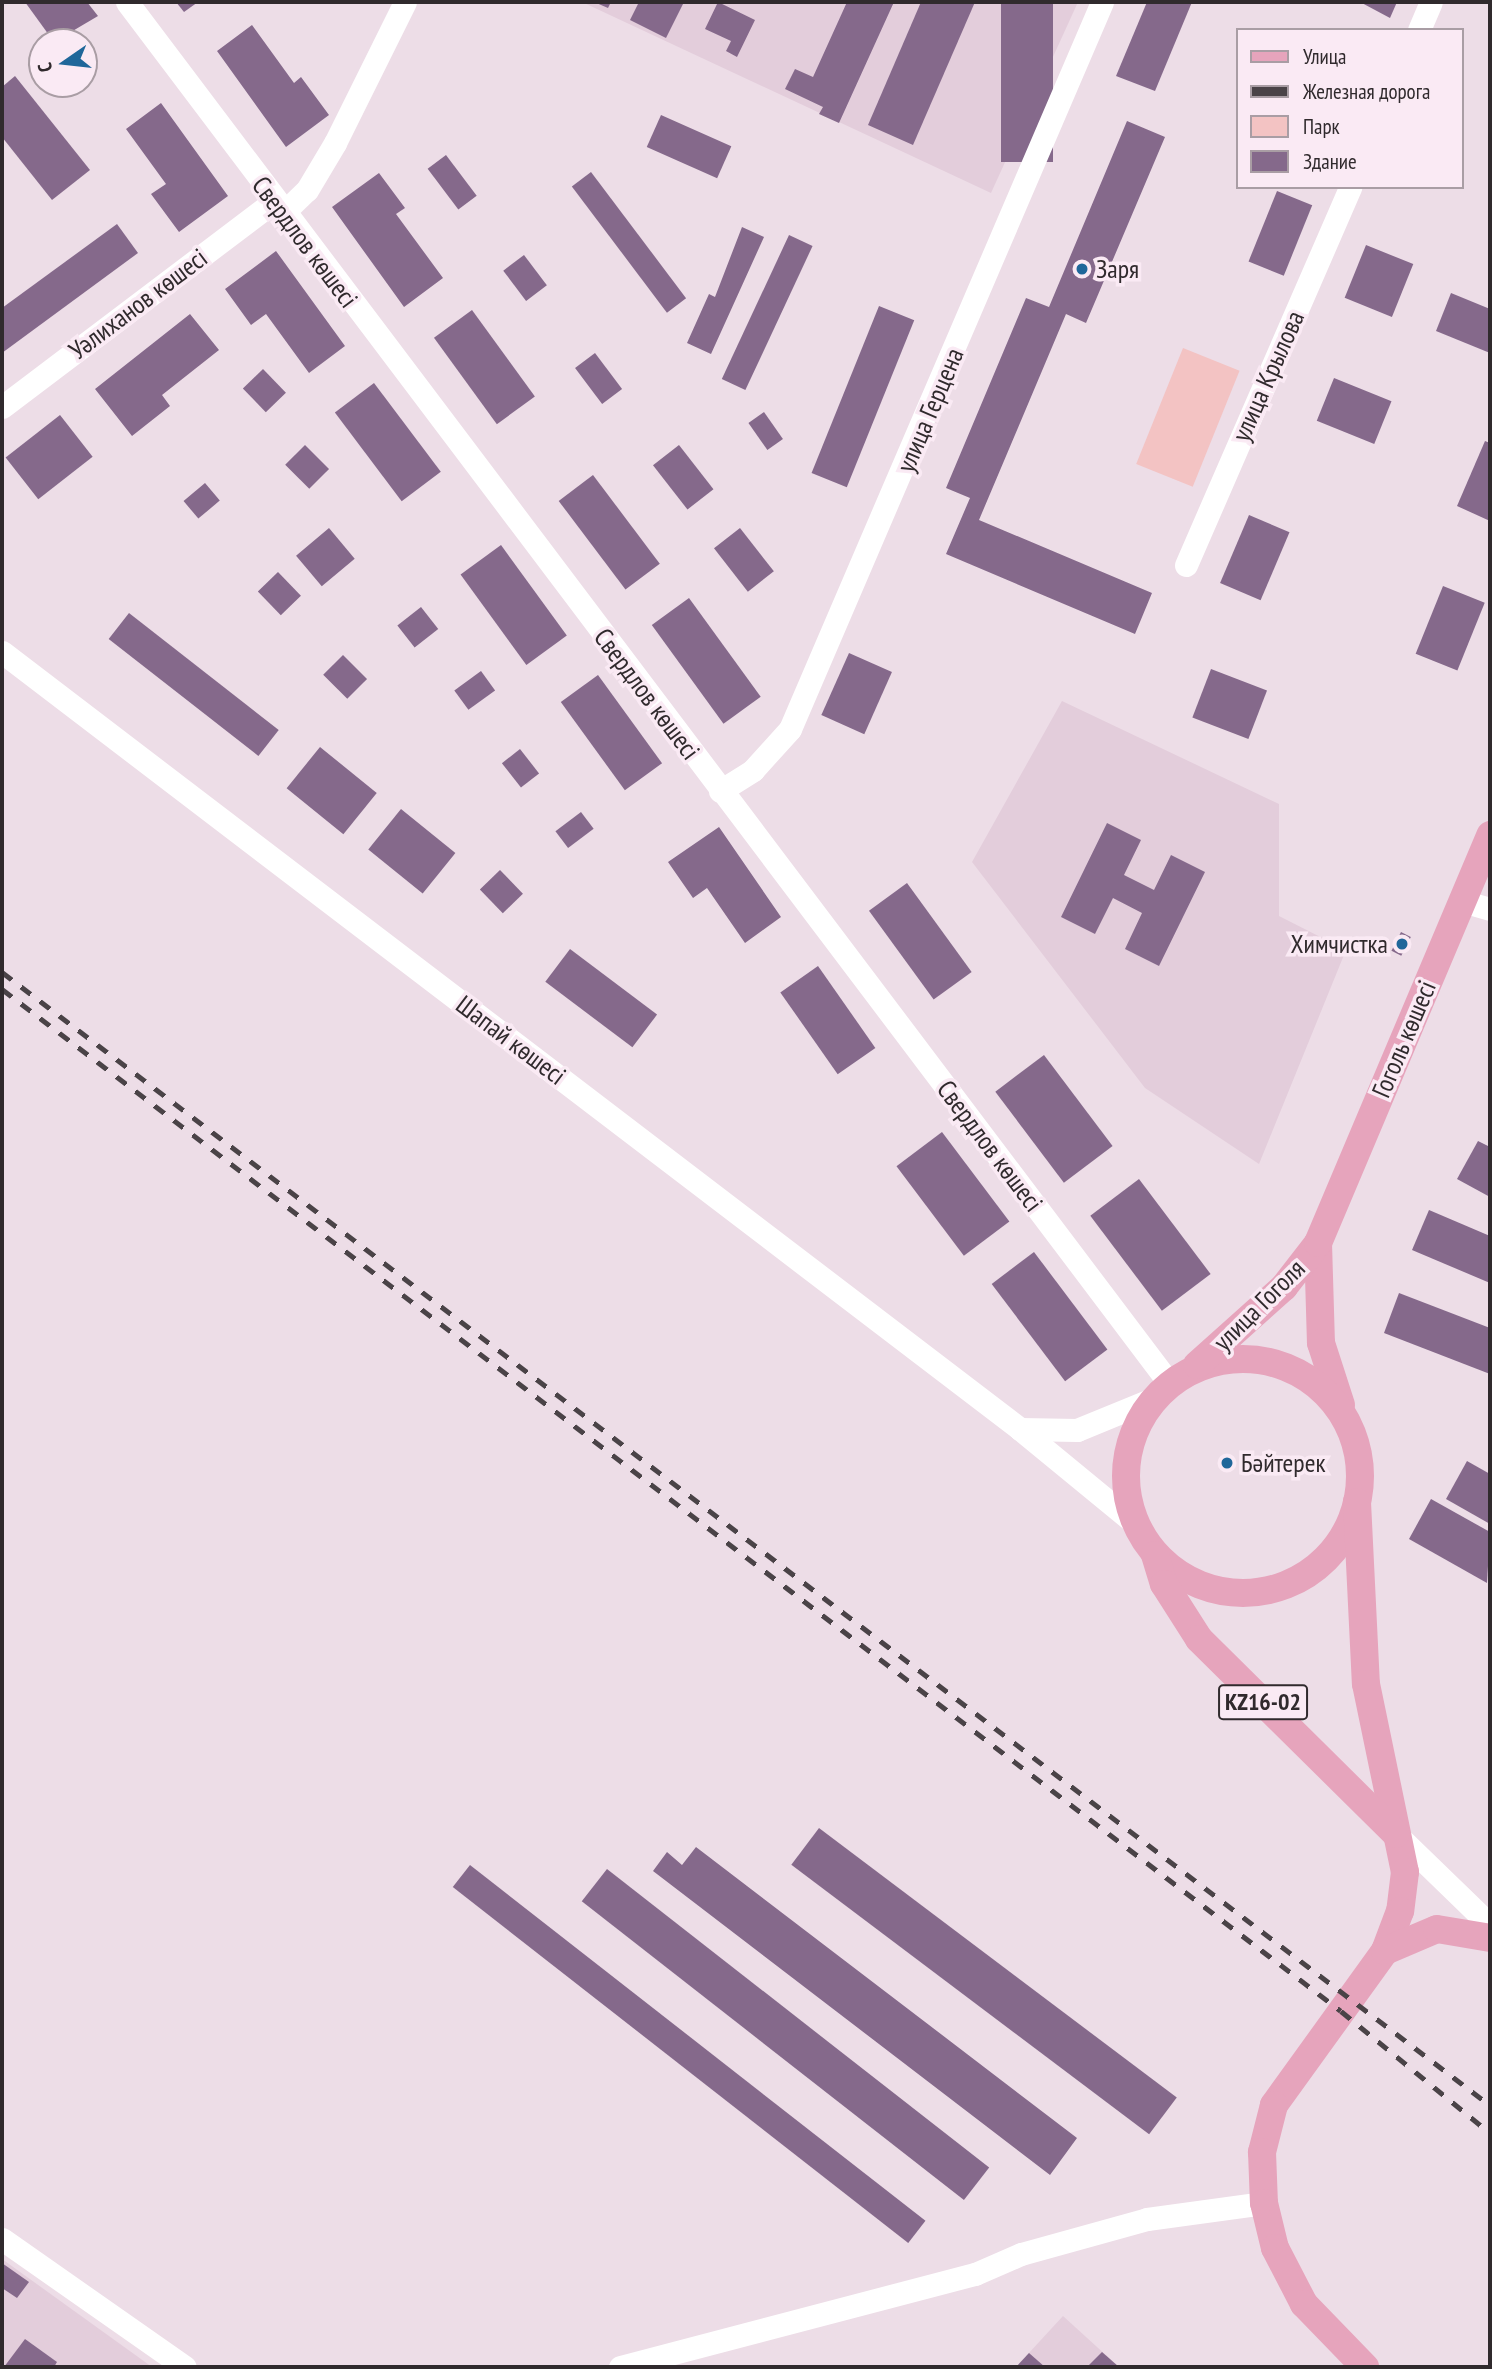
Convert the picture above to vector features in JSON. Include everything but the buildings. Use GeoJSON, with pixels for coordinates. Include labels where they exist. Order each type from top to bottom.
{"type":"FeatureCollection","features":[{"type":"Feature","properties":{"kind":"main road","name":"Гоголь көшесі"},"geometry":{"type":"LineString","coordinates":[[1318,1243],[1490,835]]}},
{"type":"Feature","properties":{"kind":"main road","name":"улица Гоголя"},"geometry":{"type":"LineString","coordinates":[[1172,1385],[1284,1287],[1318,1243]]}},
{"type":"Feature","properties":{"kind":"main road","name":"улица Гоголя"},"geometry":{"type":"LineString","coordinates":[[1318,1243],[1321,1343],[1345,1418]]}},
{"type":"Feature","properties":{"kind":"main road","name":"KZ16-02"},"geometry":{"type":"LineString","coordinates":[[1365,2367],[1304,2304],[1275,2248],[1264,2203],[1262,2152],[1274,2105],[1302,2059],[1385,1951],[1400,1912],[1405,1872],[1366,1684],[1357,1502],[1359,1459],[1345,1418],[1316,1384],[1276,1363],[1232,1359],[1172,1385],[1128,1459],[1137,1525],[1154,1553],[1164,1584],[1199,1639],[1396,1834]]}},
{"type":"Feature","properties":{"kind":"main road","name":"KZ16-02"},"geometry":{"type":"LineString","coordinates":[[1154,1553],[1209,1588],[1264,1591],[1324,1561],[1357,1502]]}},
{"type":"Feature","properties":{"kind":"main road"},"geometry":{"type":"LineString","coordinates":[[1385,1951],[1437,1929],[1490,1938]]}},
{"type":"Feature","properties":{"kind":"street","name":"Свердлов көшесі"},"geometry":{"type":"LineString","coordinates":[[127,2],[720,791],[1172,1385]]}},
{"type":"Feature","properties":{"kind":"street","name":"Уәлиханов көшесі"},"geometry":{"type":"LineString","coordinates":[[2,407],[279,207],[307,190],[335,143],[405,2]]}},
{"type":"Feature","properties":{"kind":"street","name":"улица Герцена"},"geometry":{"type":"LineString","coordinates":[[720,791],[753,769],[789,729],[1102,2]]}},
{"type":"Feature","properties":{"kind":"street"},"geometry":{"type":"LineString","coordinates":[[1420,28],[1431,2]]}},
{"type":"Feature","properties":{"kind":"street","name":"улица Крылова"},"geometry":{"type":"LineString","coordinates":[[1186,565],[1349,189]]}},
{"type":"Feature","properties":{"kind":"street","name":"Шапай көшесі"},"geometry":{"type":"LineString","coordinates":[[2,652],[1020,1429],[1137,1525]]}},
{"type":"Feature","properties":{"kind":"street"},"geometry":{"type":"LineString","coordinates":[[1462,901],[1490,909]]}},
{"type":"Feature","properties":{"kind":"street"},"geometry":{"type":"LineString","coordinates":[[1020,1429],[1077,1430],[1172,1385]]}},
{"type":"Feature","properties":{"kind":"street"},"geometry":{"type":"LineString","coordinates":[[1396,1834],[1490,1925]]}},
{"type":"Feature","properties":{"kind":"street"},"geometry":{"type":"LineString","coordinates":[[620,2367],[975,2274],[1021,2254],[1147,2218],[1264,2203]]}},
{"type":"Feature","properties":{"kind":"street"},"geometry":{"type":"LineString","coordinates":[[2,2239],[185,2367]]}},
{"type":"Feature","properties":{"kind":"shaded area"},"geometry":{"type":"Polygon","coordinates":[[[582,2],[1078,2],[991,193],[582,2]]]}},
{"type":"Feature","properties":{"kind":"shaded area"},"geometry":{"type":"Polygon","coordinates":[[[1062,701],[1279,804],[1279,916],[1346,950],[1259,1164],[1145,1088],[972,862],[1062,701]]]}},
{"type":"Feature","properties":{"kind":"shaded area"},"geometry":{"type":"Polygon","coordinates":[[[2,2259],[152,2367],[2,2367],[2,2259]]]}},
{"type":"Feature","properties":{"kind":"shaded area"},"geometry":{"type":"Polygon","coordinates":[[[1063,2316],[1119,2367],[1016,2367],[1063,2316]]]}},
{"type":"Feature","properties":{"kind":"green space"},"geometry":{"type":"Polygon","coordinates":[[[1183,348],[1240,371],[1193,487],[1136,464],[1183,348]]]}},
{"type":"Feature","properties":{"kind":"railway"},"geometry":{"type":"LineString","coordinates":[[2,972],[1490,2105]]}},
{"type":"Feature","properties":{"kind":"railway"},"geometry":{"type":"LineString","coordinates":[[2,989],[1341,2011],[1490,2133]]}},
{"type":"Feature","properties":{"kind":"place","name":"Заря"},"geometry":{"type":"Point","coordinates":[1082,269]}},
{"type":"Feature","properties":{"kind":"place","name":"Химчистка"},"geometry":{"type":"Point","coordinates":[1402,944]}},
{"type":"Feature","properties":{"kind":"place","name":"Бәйтерек"},"geometry":{"type":"Point","coordinates":[1227,1463]}}]}
